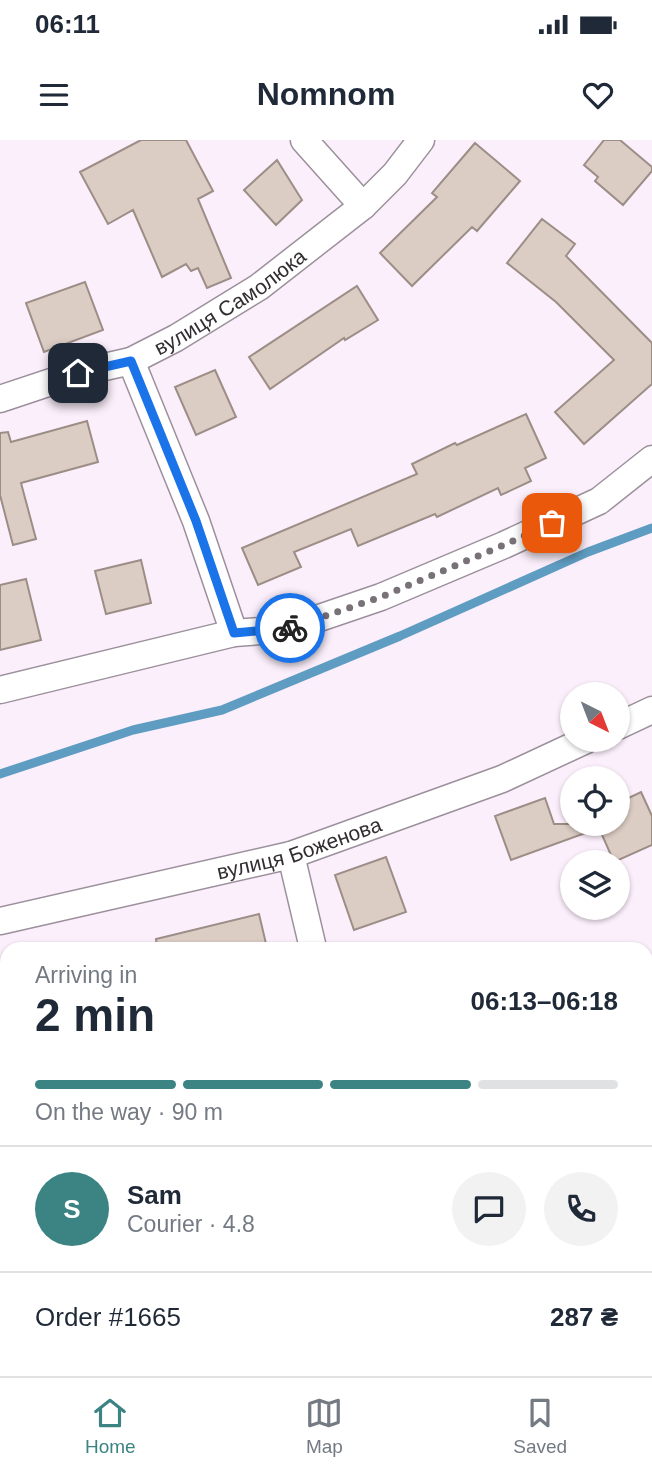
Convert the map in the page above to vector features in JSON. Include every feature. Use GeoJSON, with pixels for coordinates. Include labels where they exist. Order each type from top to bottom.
{"type":"FeatureCollection","features":[{"type":"Feature","properties":{"kind":"street"},"geometry":{"type":"LineString","coordinates":[[303,140],[363,206]]}},
{"type":"Feature","properties":{"kind":"street","name":"вулиця Самолюка"},"geometry":{"type":"LineString","coordinates":[[0,399],[78,373],[131,361],[176,338],[259,287],[363,206],[395,174],[421,140]]}},
{"type":"Feature","properties":{"kind":"street"},"geometry":{"type":"LineString","coordinates":[[131,361],[196,521],[234,633]]}},
{"type":"Feature","properties":{"kind":"street"},"geometry":{"type":"LineString","coordinates":[[0,690],[234,633],[286,629],[381,597],[504,545],[599,500],[652,459]]}},
{"type":"Feature","properties":{"kind":"street"},"geometry":{"type":"LineString","coordinates":[[630,720],[652,710]]}},
{"type":"Feature","properties":{"kind":"street","name":"вулиця Боженова"},"geometry":{"type":"LineString","coordinates":[[0,922],[291,855],[502,779],[560,752]]}},
{"type":"Feature","properties":{"kind":"street"},"geometry":{"type":"LineString","coordinates":[[291,855],[312,942]]}},
{"type":"Feature","properties":{"kind":"building"},"geometry":{"type":"Polygon","coordinates":[[[141,140],[186,140],[213,191],[198,199],[231,278],[207,288],[198,268],[191,271],[186,264],[162,277],[133,210],[108,224],[80,172],[141,140]]]}},
{"type":"Feature","properties":{"kind":"building"},"geometry":{"type":"Polygon","coordinates":[[[604,140],[620,140],[652,167],[652,171],[623,205],[595,181],[598,177],[584,165],[604,140]]]}},
{"type":"Feature","properties":{"kind":"building"},"geometry":{"type":"Polygon","coordinates":[[[475,143],[520,181],[477,231],[472,227],[412,286],[380,253],[437,197],[432,193],[475,143]]]}},
{"type":"Feature","properties":{"kind":"building"},"geometry":{"type":"Polygon","coordinates":[[[277,160],[302,200],[276,225],[244,190],[277,160]]]}},
{"type":"Feature","properties":{"kind":"building"},"geometry":{"type":"Polygon","coordinates":[[[542,219],[575,244],[566,256],[652,343],[652,384],[584,444],[555,412],[614,360],[556,302],[507,263],[542,219]]]}},
{"type":"Feature","properties":{"kind":"building"},"geometry":{"type":"Polygon","coordinates":[[[85,282],[103,330],[44,352],[26,303],[85,282]]]}},
{"type":"Feature","properties":{"kind":"building"},"geometry":{"type":"Polygon","coordinates":[[[357,286],[378,320],[345,340],[344,338],[270,389],[249,357],[357,286]]]}},
{"type":"Feature","properties":{"kind":"building"},"geometry":{"type":"Polygon","coordinates":[[[215,370],[236,417],[196,435],[175,387],[215,370]]]}},
{"type":"Feature","properties":{"kind":"building"},"geometry":{"type":"Polygon","coordinates":[[[526,414],[546,458],[525,468],[531,481],[501,495],[498,488],[437,517],[435,514],[358,546],[351,529],[294,552],[301,567],[258,585],[242,548],[417,474],[412,464],[526,414]]]}},
{"type":"Feature","properties":{"kind":"building"},"geometry":{"type":"Polygon","coordinates":[[[87,421],[98,462],[21,483],[36,539],[13,545],[0,495],[0,433],[8,432],[11,442],[87,421]]]}},
{"type":"Feature","properties":{"kind":"building"},"geometry":{"type":"Polygon","coordinates":[[[141,560],[151,603],[106,614],[95,571],[141,560]]]}},
{"type":"Feature","properties":{"kind":"building"},"geometry":{"type":"Polygon","coordinates":[[[26,579],[41,640],[0,650],[0,585],[26,579]]]}},
{"type":"Feature","properties":{"kind":"building"},"geometry":{"type":"Polygon","coordinates":[[[641,792],[652,816],[652,845],[630,855],[630,850],[609,850],[603,836],[630,836],[630,797],[641,792]]]}},
{"type":"Feature","properties":{"kind":"building"},"geometry":{"type":"Polygon","coordinates":[[[545,798],[554,824],[560,824],[560,836],[577,836],[511,860],[495,816],[545,798]]]}},
{"type":"Feature","properties":{"kind":"building"},"geometry":{"type":"Polygon","coordinates":[[[386,857],[406,912],[354,930],[335,875],[386,857]]]}},
{"type":"Feature","properties":{"kind":"building"},"geometry":{"type":"Polygon","coordinates":[[[259,914],[266,942],[156,942],[156,939],[259,914]]]}},
{"type":"Feature","properties":{"kind":"waterway"},"geometry":{"type":"LineString","coordinates":[[0,774],[133,730],[222,710],[400,636],[588,552],[652,528]]}},
{"type":"Feature","properties":{"kind":"way so far"},"geometry":{"type":"LineString","coordinates":[[290,628],[381,597],[552,523]]}},
{"type":"Feature","properties":{"kind":"route"},"geometry":{"type":"LineString","coordinates":[[78,373],[131,361],[196,521],[234,633],[290,628]]}}]}
